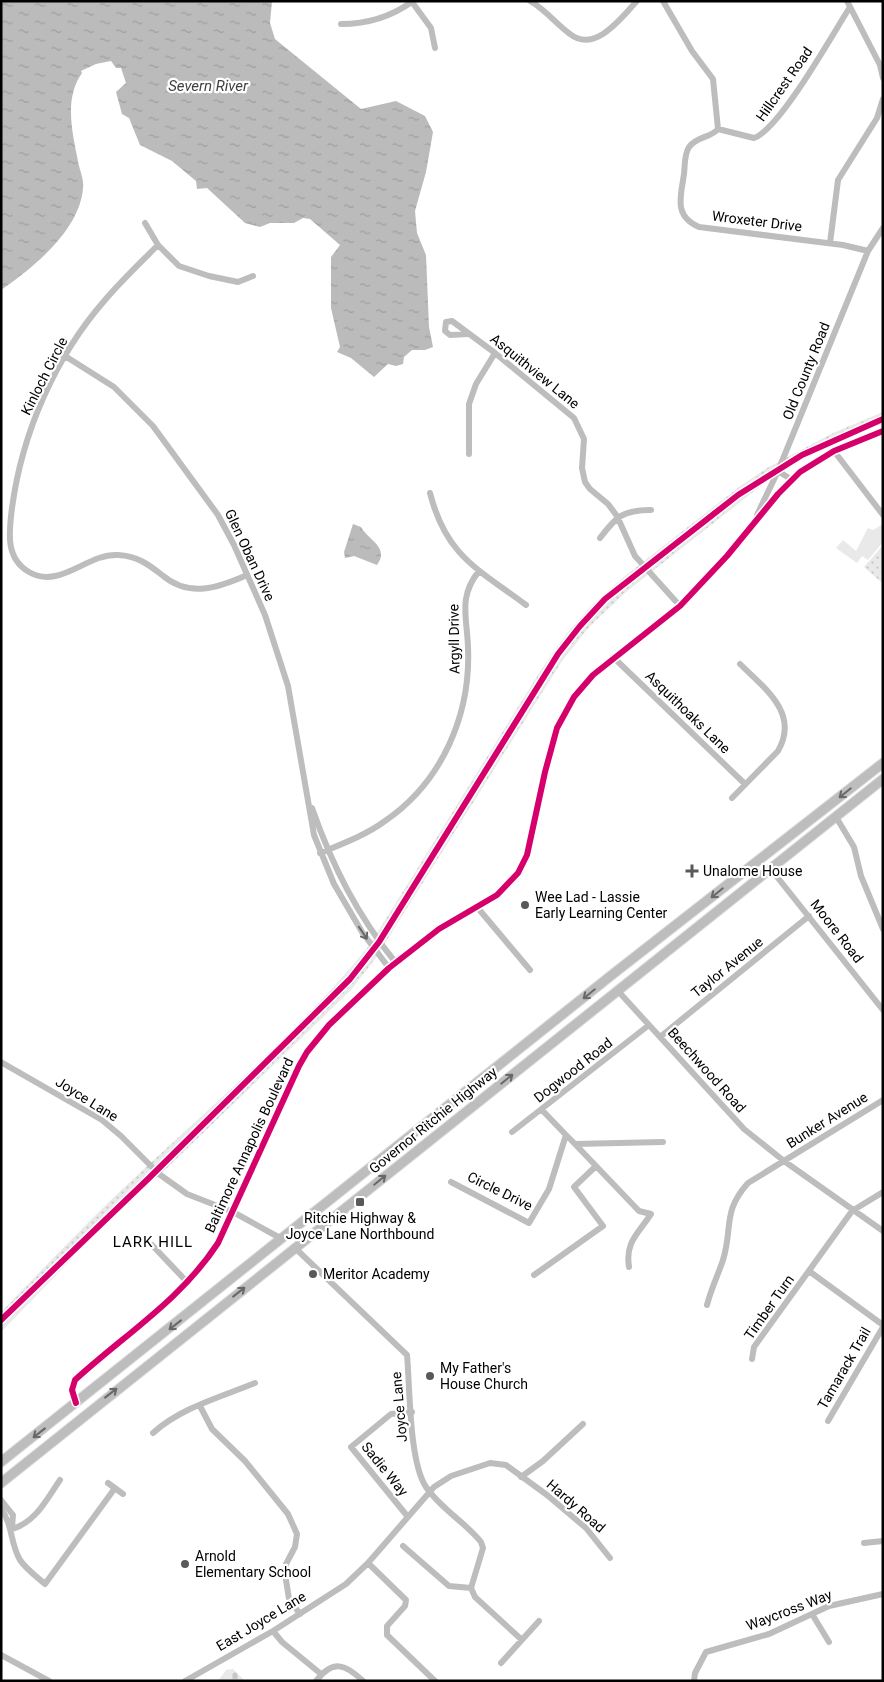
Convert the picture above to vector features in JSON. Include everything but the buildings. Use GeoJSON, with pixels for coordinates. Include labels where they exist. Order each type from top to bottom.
{"type":"FeatureCollection","features":[{"type":"Feature","properties":{"kind":"highway","name":"Governor Ritchie Highway"},"geometry":{"type":"LineString","coordinates":[[1,1462],[757,860],[883,763]]}},
{"type":"Feature","properties":{"kind":"highway","name":"Governor Ritchie Highway"},"geometry":{"type":"LineString","coordinates":[[1,1482],[883,779]]}},
{"type":"Feature","properties":{"kind":"highway"},"geometry":{"type":"LineString","coordinates":[[806,824],[813,834]]}},
{"type":"Feature","properties":{"kind":"highway"},"geometry":{"type":"LineString","coordinates":[[530,1042],[536,1055]]}},
{"type":"Feature","properties":{"kind":"highway"},"geometry":{"type":"LineString","coordinates":[[294,1247],[290,1242],[291,1238],[308,1224],[316,1213]]}},
{"type":"Feature","properties":{"kind":"highway"},"geometry":{"type":"LineString","coordinates":[[271,1266],[285,1249],[282,1240]]}},
{"type":"Feature","properties":{"kind":"highway"},"geometry":{"type":"LineString","coordinates":[[73,1423],[78,1413],[76,1403]]}},
{"type":"Feature","properties":{"kind":"street"},"geometry":{"type":"LineString","coordinates":[[530,1],[543,9],[571,36],[584,40],[606,32],[637,1]]}},
{"type":"Feature","properties":{"kind":"street"},"geometry":{"type":"LineString","coordinates":[[663,1],[692,51],[713,79],[718,129]]}},
{"type":"Feature","properties":{"kind":"street"},"geometry":{"type":"LineString","coordinates":[[341,24],[371,22],[413,2],[431,28],[435,48]]}},
{"type":"Feature","properties":{"kind":"street"},"geometry":{"type":"LineString","coordinates":[[848,4],[880,65],[883,78]]}},
{"type":"Feature","properties":{"kind":"street","name":"Hillcrest Road"},"geometry":{"type":"LineString","coordinates":[[718,129],[754,138],[768,130],[804,80],[848,4]]}},
{"type":"Feature","properties":{"kind":"street"},"geometry":{"type":"LineString","coordinates":[[830,243],[838,180],[877,118],[883,99]]}},
{"type":"Feature","properties":{"kind":"street","name":"Wroxeter Drive"},"geometry":{"type":"LineString","coordinates":[[718,129],[713,134],[694,142],[686,154],[680,210],[687,220],[699,227],[830,243],[868,250]]}},
{"type":"Feature","properties":{"kind":"street"},"geometry":{"type":"LineString","coordinates":[[145,223],[158,246],[178,266],[190,271],[238,282],[253,276]]}},
{"type":"Feature","properties":{"kind":"street","name":"Old County Road"},"geometry":{"type":"LineString","coordinates":[[753,524],[778,471],[868,250],[883,228]]}},
{"type":"Feature","properties":{"kind":"street","name":"Kinloch Circle"},"geometry":{"type":"LineString","coordinates":[[158,246],[105,300],[65,356],[33,424],[20,468],[9,532],[13,556],[30,573],[41,577],[55,577],[104,555],[128,556],[149,564],[172,582],[192,589],[203,590],[224,585],[246,575]]}},
{"type":"Feature","properties":{"kind":"street","name":"Asquithview Lane"},"geometry":{"type":"LineString","coordinates":[[468,334],[495,353],[574,418],[584,439],[582,468],[585,482],[590,489],[608,504],[617,516],[634,556],[680,606]]}},
{"type":"Feature","properties":{"kind":"street"},"geometry":{"type":"LineString","coordinates":[[469,454],[469,404],[476,384],[495,353]]}},
{"type":"Feature","properties":{"kind":"street","name":"Glen Oban Drive"},"geometry":{"type":"LineString","coordinates":[[65,356],[114,387],[153,426],[218,514],[265,615],[286,678],[306,792],[334,884],[396,962]]}},
{"type":"Feature","properties":{"kind":"street","name":"Baltimore Annapolis Boulevard"},"geometry":{"type":"LineString","coordinates":[[76,1403],[72,1390],[74,1380],[188,1283],[204,1265],[218,1243],[233,1212],[251,1168],[305,1054],[329,1025],[396,962],[439,929],[504,890],[518,873],[527,855],[545,772],[557,728],[574,697],[613,657],[680,606],[728,556],[792,480],[834,451],[883,431]]}},
{"type":"Feature","properties":{"kind":"street"},"geometry":{"type":"LineString","coordinates":[[834,451],[883,515]]}},
{"type":"Feature","properties":{"kind":"street"},"geometry":{"type":"LineString","coordinates":[[778,471],[792,480]]}},
{"type":"Feature","properties":{"kind":"street"},"geometry":{"type":"LineString","coordinates":[[430,493],[438,522],[450,543],[479,571],[526,605]]}},
{"type":"Feature","properties":{"kind":"street"},"geometry":{"type":"LineString","coordinates":[[600,538],[617,516],[638,510],[650,510]]}},
{"type":"Feature","properties":{"kind":"street","name":"Argyll Drive"},"geometry":{"type":"LineString","coordinates":[[323,852],[385,821],[424,785],[441,762],[456,728],[465,697],[468,665],[464,600],[472,579],[479,571]]}},
{"type":"Feature","properties":{"kind":"street","name":"Asquithoaks Lane"},"geometry":{"type":"LineString","coordinates":[[613,657],[745,784]]}},
{"type":"Feature","properties":{"kind":"street"},"geometry":{"type":"LineString","coordinates":[[732,798],[778,751],[783,742],[785,729],[781,708],[740,664]]}},
{"type":"Feature","properties":{"kind":"street"},"geometry":{"type":"LineString","coordinates":[[836,817],[854,847],[861,876],[883,929]]}},
{"type":"Feature","properties":{"kind":"street","name":"Glen Oban Drive"},"geometry":{"type":"LineString","coordinates":[[323,852],[340,880],[362,932],[389,968]]}},
{"type":"Feature","properties":{"kind":"street","name":"Moore Road"},"geometry":{"type":"LineString","coordinates":[[770,868],[883,1010]]}},
{"type":"Feature","properties":{"kind":"street"},"geometry":{"type":"LineString","coordinates":[[334,884],[340,880]]}},
{"type":"Feature","properties":{"kind":"street"},"geometry":{"type":"LineString","coordinates":[[477,907],[530,970]]}},
{"type":"Feature","properties":{"kind":"street","name":"Taylor Avenue"},"geometry":{"type":"LineString","coordinates":[[660,1037],[809,916]]}},
{"type":"Feature","properties":{"kind":"street","name":"Beechwood Road"},"geometry":{"type":"LineString","coordinates":[[618,991],[744,1129],[852,1211],[883,1231]]}},
{"type":"Feature","properties":{"kind":"street","name":"Dogwood Road"},"geometry":{"type":"LineString","coordinates":[[512,1132],[649,1025]]}},
{"type":"Feature","properties":{"kind":"street","name":"Joyce Lane"},"geometry":{"type":"LineString","coordinates":[[1,1062],[102,1120],[159,1174],[187,1194],[233,1212],[282,1240]]}},
{"type":"Feature","properties":{"kind":"street","name":"Bunker Avenue"},"geometry":{"type":"LineString","coordinates":[[707,1305],[711,1288],[724,1259],[730,1213],[737,1195],[748,1183],[883,1100]]}},
{"type":"Feature","properties":{"kind":"street"},"geometry":{"type":"LineString","coordinates":[[542,1110],[639,1211],[651,1214],[632,1241],[627,1253],[630,1267]]}},
{"type":"Feature","properties":{"kind":"street","name":"Circle Drive"},"geometry":{"type":"LineString","coordinates":[[451,1182],[530,1223],[549,1189],[566,1135]]}},
{"type":"Feature","properties":{"kind":"street"},"geometry":{"type":"LineString","coordinates":[[575,1144],[662,1142]]}},
{"type":"Feature","properties":{"kind":"street"},"geometry":{"type":"LineString","coordinates":[[534,1275],[603,1226],[574,1188],[596,1166]]}},
{"type":"Feature","properties":{"kind":"street"},"geometry":{"type":"LineString","coordinates":[[852,1211],[883,1192]]}},
{"type":"Feature","properties":{"kind":"street","name":"Timber Turn"},"geometry":{"type":"LineString","coordinates":[[752,1358],[754,1347],[852,1211]]}},
{"type":"Feature","properties":{"kind":"street"},"geometry":{"type":"LineString","coordinates":[[152,1245],[188,1283]]}},
{"type":"Feature","properties":{"kind":"street","name":"Joyce Lane"},"geometry":{"type":"LineString","coordinates":[[294,1247],[407,1354],[416,1460],[429,1491]]}},
{"type":"Feature","properties":{"kind":"street"},"geometry":{"type":"LineString","coordinates":[[809,1271],[883,1326]]}},
{"type":"Feature","properties":{"kind":"street","name":"Tamarack Trail"},"geometry":{"type":"LineString","coordinates":[[828,1421],[883,1326]]}},
{"type":"Feature","properties":{"kind":"street"},"geometry":{"type":"LineString","coordinates":[[153,1433],[163,1423],[255,1383]]}},
{"type":"Feature","properties":{"kind":"street"},"geometry":{"type":"LineString","coordinates":[[200,1406],[212,1429],[245,1461],[288,1514],[297,1534],[295,1547],[286,1564],[286,1580],[289,1599],[300,1614]]}},
{"type":"Feature","properties":{"kind":"street","name":"Sadie Way"},"geometry":{"type":"LineString","coordinates":[[408,1517],[351,1446],[391,1414],[412,1412]]}},
{"type":"Feature","properties":{"kind":"street"},"geometry":{"type":"LineString","coordinates":[[521,1477],[543,1461],[583,1424]]}},
{"type":"Feature","properties":{"kind":"street","name":"Hardy Road"},"geometry":{"type":"LineString","coordinates":[[429,1491],[450,1476],[490,1463],[506,1465],[547,1495],[586,1528],[610,1558]]}},
{"type":"Feature","properties":{"kind":"street"},"geometry":{"type":"LineString","coordinates":[[12,1529],[22,1526],[33,1518],[60,1480]]}},
{"type":"Feature","properties":{"kind":"street"},"geometry":{"type":"LineString","coordinates":[[108,1483],[123,1494]]}},
{"type":"Feature","properties":{"kind":"street"},"geometry":{"type":"LineString","coordinates":[[1,1500],[12,1515],[13,1540],[20,1559],[45,1584],[116,1488]]}},
{"type":"Feature","properties":{"kind":"street"},"geometry":{"type":"LineString","coordinates":[[429,1491],[481,1542],[482,1548],[471,1588],[475,1597],[522,1640]]}},
{"type":"Feature","properties":{"kind":"street","name":"East Joyce Lane"},"geometry":{"type":"LineString","coordinates":[[185,1681],[272,1631],[346,1584],[368,1563],[429,1491]]}},
{"type":"Feature","properties":{"kind":"street"},"geometry":{"type":"LineString","coordinates":[[1,1509],[12,1529]]}},
{"type":"Feature","properties":{"kind":"street"},"geometry":{"type":"LineString","coordinates":[[864,1543],[883,1541]]}},
{"type":"Feature","properties":{"kind":"street"},"geometry":{"type":"LineString","coordinates":[[403,1546],[449,1586],[471,1588]]}},
{"type":"Feature","properties":{"kind":"street"},"geometry":{"type":"LineString","coordinates":[[368,1563],[406,1600],[405,1606],[387,1626],[387,1635],[436,1681]]}},
{"type":"Feature","properties":{"kind":"street","name":"Waycross Way"},"geometry":{"type":"LineString","coordinates":[[694,1681],[695,1673],[706,1652],[769,1634],[830,1606],[883,1594]]}},
{"type":"Feature","properties":{"kind":"street"},"geometry":{"type":"LineString","coordinates":[[812,1614],[829,1642]]}},
{"type":"Feature","properties":{"kind":"street"},"geometry":{"type":"LineString","coordinates":[[502,1663],[539,1620]]}},
{"type":"Feature","properties":{"kind":"street"},"geometry":{"type":"LineString","coordinates":[[272,1631],[282,1642],[321,1674]]}},
{"type":"Feature","properties":{"kind":"street"},"geometry":{"type":"LineString","coordinates":[[1,1655],[49,1681]]}},
{"type":"Feature","properties":{"kind":"street"},"geometry":{"type":"LineString","coordinates":[[316,1681],[329,1668],[345,1667],[363,1681]]}},
{"type":"Feature","properties":{"kind":"green space"},"geometry":{"type":"Polygon","coordinates":[[[883,412],[883,422],[831,444],[772,477],[626,592],[590,626],[562,661],[375,959],[351,990],[165,1170],[114,1215],[1,1332],[1,1312],[113,1198],[277,1045],[340,980],[369,946],[543,667],[568,632],[594,603],[625,576],[739,487],[767,468],[833,433],[883,412]]]}},
{"type":"Feature","properties":{"kind":"green space"},"geometry":{"type":"Polygon","coordinates":[[[883,524],[883,542],[868,560],[862,556],[857,563],[836,548],[843,540],[856,551],[868,528],[873,530],[883,524]]]}},
{"type":"Feature","properties":{"kind":"green space"},"geometry":{"type":"Polygon","coordinates":[[[883,545],[883,580],[881,582],[864,567],[883,545]]]}},
{"type":"Feature","properties":{"kind":"green space"},"geometry":{"type":"Polygon","coordinates":[[[233,1669],[245,1681],[218,1681],[226,1670],[233,1669]]]}},
{"type":"Feature","properties":{"kind":"water","name":"Severn River"},"geometry":{"type":"Polygon","coordinates":[[[1,1],[272,1],[270,23],[275,39],[361,109],[396,101],[425,116],[433,132],[426,172],[415,211],[417,233],[426,255],[429,327],[433,347],[425,350],[412,350],[404,357],[403,364],[396,366],[388,364],[374,377],[351,358],[337,352],[340,347],[331,308],[331,257],[340,245],[310,219],[303,218],[294,223],[270,223],[260,227],[245,223],[207,188],[197,189],[196,181],[172,161],[140,145],[129,118],[122,114],[116,92],[126,83],[121,68],[116,68],[111,61],[96,64],[81,71],[82,73],[76,83],[73,95],[71,106],[72,130],[83,185],[80,204],[73,219],[64,233],[40,259],[1,290],[1,1]]]}},
{"type":"Feature","properties":{"kind":"water"},"geometry":{"type":"Polygon","coordinates":[[[353,524],[361,527],[379,548],[381,553],[377,565],[354,556],[345,558],[344,552],[353,524]]]}},
{"type":"Feature","properties":{"kind":"cycle path"},"geometry":{"type":"LineString","coordinates":[[1,1320],[149,1178],[350,979],[379,942],[558,654],[605,599],[738,495],[802,455],[883,419]]}},
{"type":"Feature","properties":{"kind":"cycle path"},"geometry":{"type":"LineString","coordinates":[[76,1403],[72,1390],[75,1380],[169,1300],[187,1282],[218,1243],[299,1066],[307,1052],[329,1025],[389,968],[439,929],[497,895],[518,873],[527,855],[545,772],[557,728],[574,697],[593,675],[680,606],[727,556],[778,494],[800,472],[834,451],[883,431]]}},
{"type":"Feature","properties":{"kind":"place","name":"Unalome House"},"geometry":{"type":"Point","coordinates":[692,871]}},
{"type":"Feature","properties":{"kind":"place","name":"Wee Lad - Lassie Early Learning Center"},"geometry":{"type":"Point","coordinates":[525,905]}},
{"type":"Feature","properties":{"kind":"place","name":"Ritchie Highway & Joyce Lane Northbound"},"geometry":{"type":"Point","coordinates":[360,1202]}},
{"type":"Feature","properties":{"kind":"place","name":"Meritor Academy"},"geometry":{"type":"Point","coordinates":[313,1274]}},
{"type":"Feature","properties":{"kind":"place","name":"My Father's House Church"},"geometry":{"type":"Point","coordinates":[430,1376]}},
{"type":"Feature","properties":{"kind":"place","name":"Arnold Elementary School"},"geometry":{"type":"Point","coordinates":[185,1564]}},
{"type":"Feature","properties":{"kind":"district","name":"LARK HILL"},"geometry":{"type":"Point","coordinates":[153,1242]}}]}
